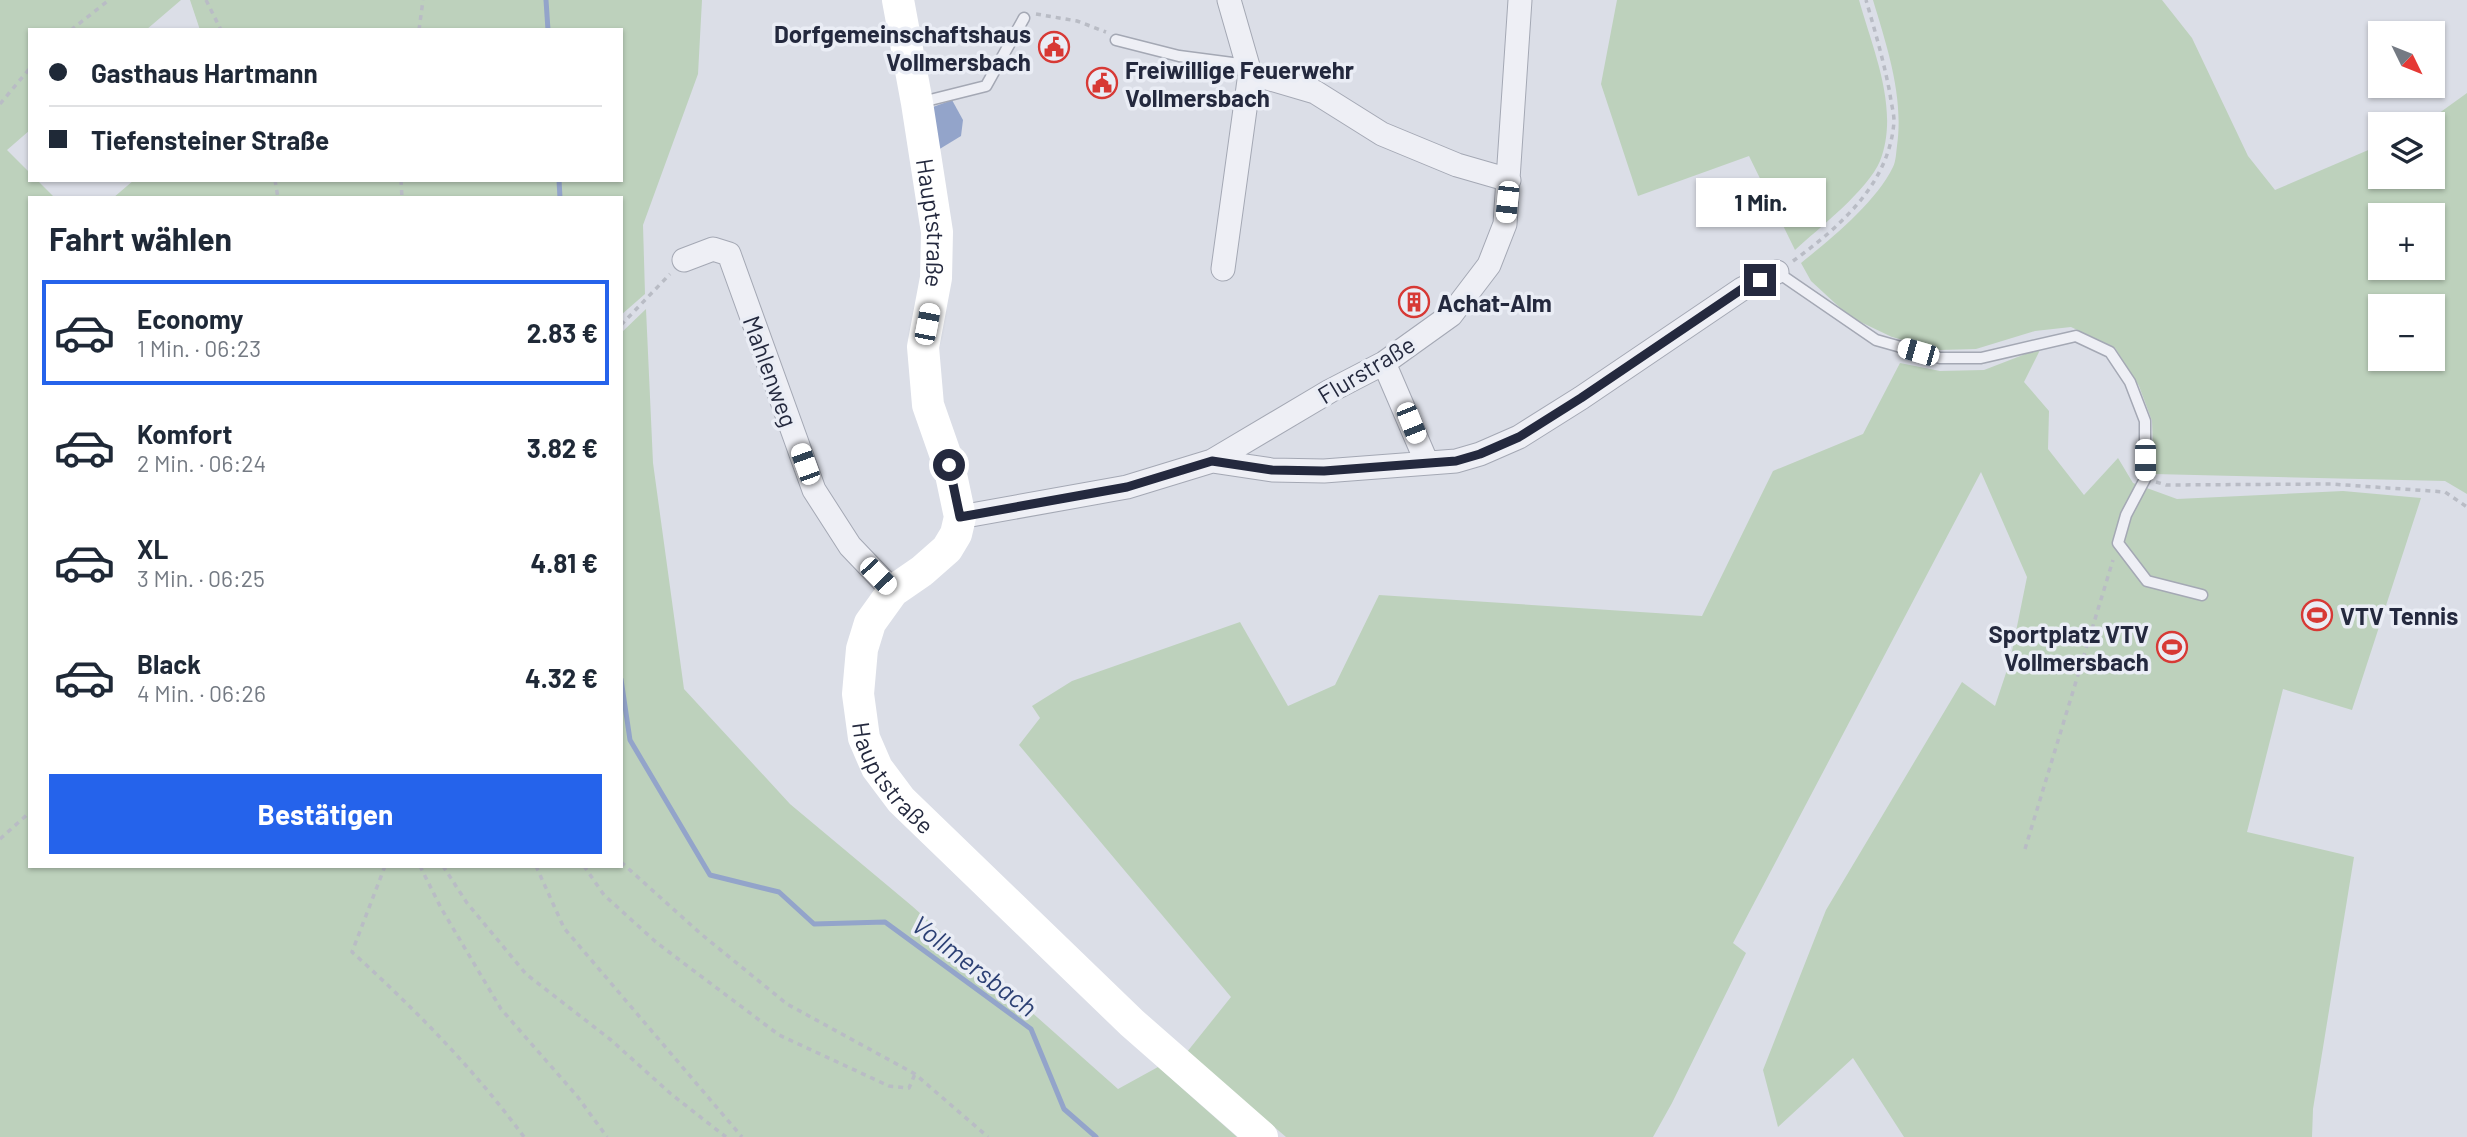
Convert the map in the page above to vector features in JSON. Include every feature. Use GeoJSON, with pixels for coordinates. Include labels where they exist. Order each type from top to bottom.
{"type":"FeatureCollection","features":[{"type":"Feature","properties":{"kind":"main road","name":"Hauptstraße"},"geometry":{"type":"LineString","coordinates":[[898,0],[918,103],[937,232],[936,278],[923,347],[928,405],[949,465],[960,517],[956,534],[947,549],[893,591],[870,624],[862,649],[858,694],[864,738],[877,768],[901,800],[1132,1023],[1262,1137]]}},
{"type":"Feature","properties":{"kind":"street"},"geometry":{"type":"LineString","coordinates":[[1223,269],[1250,73],[1229,0]]}},
{"type":"Feature","properties":{"kind":"street","name":"Flurstraße"},"geometry":{"type":"LineString","coordinates":[[1212,461],[1330,391],[1384,363],[1451,315],[1489,265],[1505,224],[1518,2]]}},
{"type":"Feature","properties":{"kind":"street"},"geometry":{"type":"LineString","coordinates":[[1250,73],[1315,92],[1382,134],[1457,165],[1509,180]]}},
{"type":"Feature","properties":{"kind":"street","name":"Mahlenweg"},"geometry":{"type":"LineString","coordinates":[[684,260],[713,249],[729,254],[814,490],[850,546],[893,591]]}},
{"type":"Feature","properties":{"kind":"street"},"geometry":{"type":"LineString","coordinates":[[960,517],[1127,487],[1212,461],[1272,470],[1324,471],[1456,461],[1480,454],[1519,437],[1742,289],[1777,272]]}},
{"type":"Feature","properties":{"kind":"street"},"geometry":{"type":"LineString","coordinates":[[1384,363],[1427,463]]}},
{"type":"Feature","properties":{"kind":"lane"},"geometry":{"type":"LineString","coordinates":[[918,103],[986,86],[1024,18]]}},
{"type":"Feature","properties":{"kind":"lane"},"geometry":{"type":"LineString","coordinates":[[1116,40],[1179,56],[1240,64],[1250,73]]}},
{"type":"Feature","properties":{"kind":"lane"},"geometry":{"type":"LineString","coordinates":[[1777,272],[1876,340],[1940,358],[1981,358],[2076,336],[2110,352],[2130,382],[2145,421],[2145,479],[2126,515],[2118,543],[2147,581],[2202,596]]}},
{"type":"Feature","properties":{"kind":"path"},"geometry":{"type":"LineString","coordinates":[[74,28],[109,0]]}},
{"type":"Feature","properties":{"kind":"path"},"geometry":{"type":"LineString","coordinates":[[205,0],[221,28]]}},
{"type":"Feature","properties":{"kind":"path"},"geometry":{"type":"LineString","coordinates":[[419,28],[423,0]]}},
{"type":"Feature","properties":{"kind":"path"},"geometry":{"type":"LineString","coordinates":[[1777,272],[1821,241],[1868,192],[1886,163],[1894,120],[1884,60],[1866,0]]}},
{"type":"Feature","properties":{"kind":"path"},"geometry":{"type":"LineString","coordinates":[[1024,18],[1028,13],[1077,20],[1107,33],[1116,40]]}},
{"type":"Feature","properties":{"kind":"path"},"geometry":{"type":"LineString","coordinates":[[0,104],[28,70]]}},
{"type":"Feature","properties":{"kind":"path"},"geometry":{"type":"LineString","coordinates":[[623,323],[684,260]]}},
{"type":"Feature","properties":{"kind":"path"},"geometry":{"type":"LineString","coordinates":[[2145,479],[2166,485],[2331,484],[2445,492],[2467,507]]}},
{"type":"Feature","properties":{"kind":"path"},"geometry":{"type":"LineString","coordinates":[[2025,849],[2118,543]]}},
{"type":"Feature","properties":{"kind":"path"},"geometry":{"type":"LineString","coordinates":[[0,839],[28,814]]}},
{"type":"Feature","properties":{"kind":"path"},"geometry":{"type":"LineString","coordinates":[[623,864],[701,934],[787,1004],[915,1074],[988,1137]]}},
{"type":"Feature","properties":{"kind":"path"},"geometry":{"type":"LineString","coordinates":[[384,868],[352,952],[407,1002],[499,1102],[524,1137]]}},
{"type":"Feature","properties":{"kind":"path"},"geometry":{"type":"LineString","coordinates":[[421,868],[441,908],[501,1009],[577,1096],[607,1137]]}},
{"type":"Feature","properties":{"kind":"path"},"geometry":{"type":"LineString","coordinates":[[444,868],[467,903],[526,974],[611,1040],[671,1094],[726,1137]]}},
{"type":"Feature","properties":{"kind":"path"},"geometry":{"type":"LineString","coordinates":[[537,868],[564,928],[742,1137]]}},
{"type":"Feature","properties":{"kind":"path"},"geometry":{"type":"LineString","coordinates":[[585,868],[604,895],[657,943],[779,1035],[889,1086],[909,1088],[915,1074]]}},
{"type":"Feature","properties":{"kind":"green space"},"geometry":{"type":"Polygon","coordinates":[[[0,0],[181,0],[148,28],[28,28],[28,132],[7,150],[28,171],[28,182],[39,182],[53,196],[28,196],[28,868],[623,868],[623,331],[646,309],[653,463],[684,689],[790,804],[912,906],[1118,1089],[1158,1067],[1237,1137],[0,1137],[0,0]]]}},
{"type":"Feature","properties":{"kind":"green space"},"geometry":{"type":"Polygon","coordinates":[[[190,0],[702,0],[698,74],[643,225],[645,294],[623,313],[623,196],[115,196],[132,182],[623,182],[623,28],[199,28],[190,0]]]}},
{"type":"Feature","properties":{"kind":"green space"},"geometry":{"type":"Polygon","coordinates":[[[1617,0],[1859,0],[1877,59],[1886,101],[1885,141],[1874,172],[1842,208],[1795,250],[1749,156],[1638,196],[1601,84],[1617,0]]]}},
{"type":"Feature","properties":{"kind":"green space"},"geometry":{"type":"Polygon","coordinates":[[[1873,0],[2162,0],[2192,38],[2248,156],[2275,190],[2368,150],[2368,189],[2445,189],[2445,112],[2441,112],[2467,93],[2467,494],[2445,481],[2154,474],[2152,421],[2139,386],[2115,348],[2071,327],[2035,331],[1976,349],[1940,350],[1892,337],[1850,317],[1811,281],[1801,263],[1865,206],[1894,165],[1899,127],[1889,54],[1873,0]]]}},
{"type":"Feature","properties":{"kind":"green space"},"geometry":{"type":"Polygon","coordinates":[[[2041,348],[2024,382],[2049,411],[2048,449],[2084,495],[2118,458],[2133,483],[2177,499],[2343,491],[2421,498],[2352,710],[2283,689],[2247,832],[2354,857],[2313,1109],[2312,1137],[1904,1137],[1853,1058],[1778,1127],[1763,1070],[1826,910],[1962,682],[1995,706],[2010,661],[2027,577],[1981,472],[1733,943],[1746,953],[1653,1137],[1286,1137],[1187,1052],[1231,997],[1019,745],[1040,718],[1032,706],[1072,681],[1240,622],[1288,706],[1335,685],[1379,595],[1702,616],[1773,471],[1863,434],[1900,363],[1940,371],[1984,370],[2041,348]]]}},
{"type":"Feature","properties":{"kind":"water"},"geometry":{"type":"Polygon","coordinates":[[[952,100],[963,120],[961,136],[938,150],[933,107],[952,100]]]}},
{"type":"Feature","properties":{"kind":"waterway","name":"Vollmersbach"},"geometry":{"type":"LineString","coordinates":[[546,0],[548,28]]}},
{"type":"Feature","properties":{"kind":"waterway","name":"Vollmersbach"},"geometry":{"type":"LineString","coordinates":[[559,182],[560,196]]}},
{"type":"Feature","properties":{"kind":"waterway","name":"Vollmersbach"},"geometry":{"type":"LineString","coordinates":[[623,693],[630,740],[710,875],[779,892],[814,924],[885,922],[1031,1029],[1064,1109],[1096,1137]]}},
{"type":"Feature","properties":{"kind":"place","name":"Dorfgemeinschaftshaus Vollmersbach"},"geometry":{"type":"Point","coordinates":[1054,47]}},
{"type":"Feature","properties":{"kind":"place","name":"Freiwillige Feuerwehr Vollmersbach"},"geometry":{"type":"Point","coordinates":[1102,83]}},
{"type":"Feature","properties":{"kind":"place","name":"Achat-Alm"},"geometry":{"type":"Point","coordinates":[1414,302]}},
{"type":"Feature","properties":{"kind":"place","name":"VTV Tennis"},"geometry":{"type":"Point","coordinates":[2317,615]}},
{"type":"Feature","properties":{"kind":"place","name":"Sportplatz VTV Vollmersbach"},"geometry":{"type":"Point","coordinates":[2172,647]}},
{"type":"Feature","properties":{"kind":"route"},"geometry":{"type":"LineString","coordinates":[[949,465],[960,517],[1127,487],[1212,461],[1272,470],[1324,471],[1456,461],[1519,437],[1742,289],[1760,280]]}}]}
